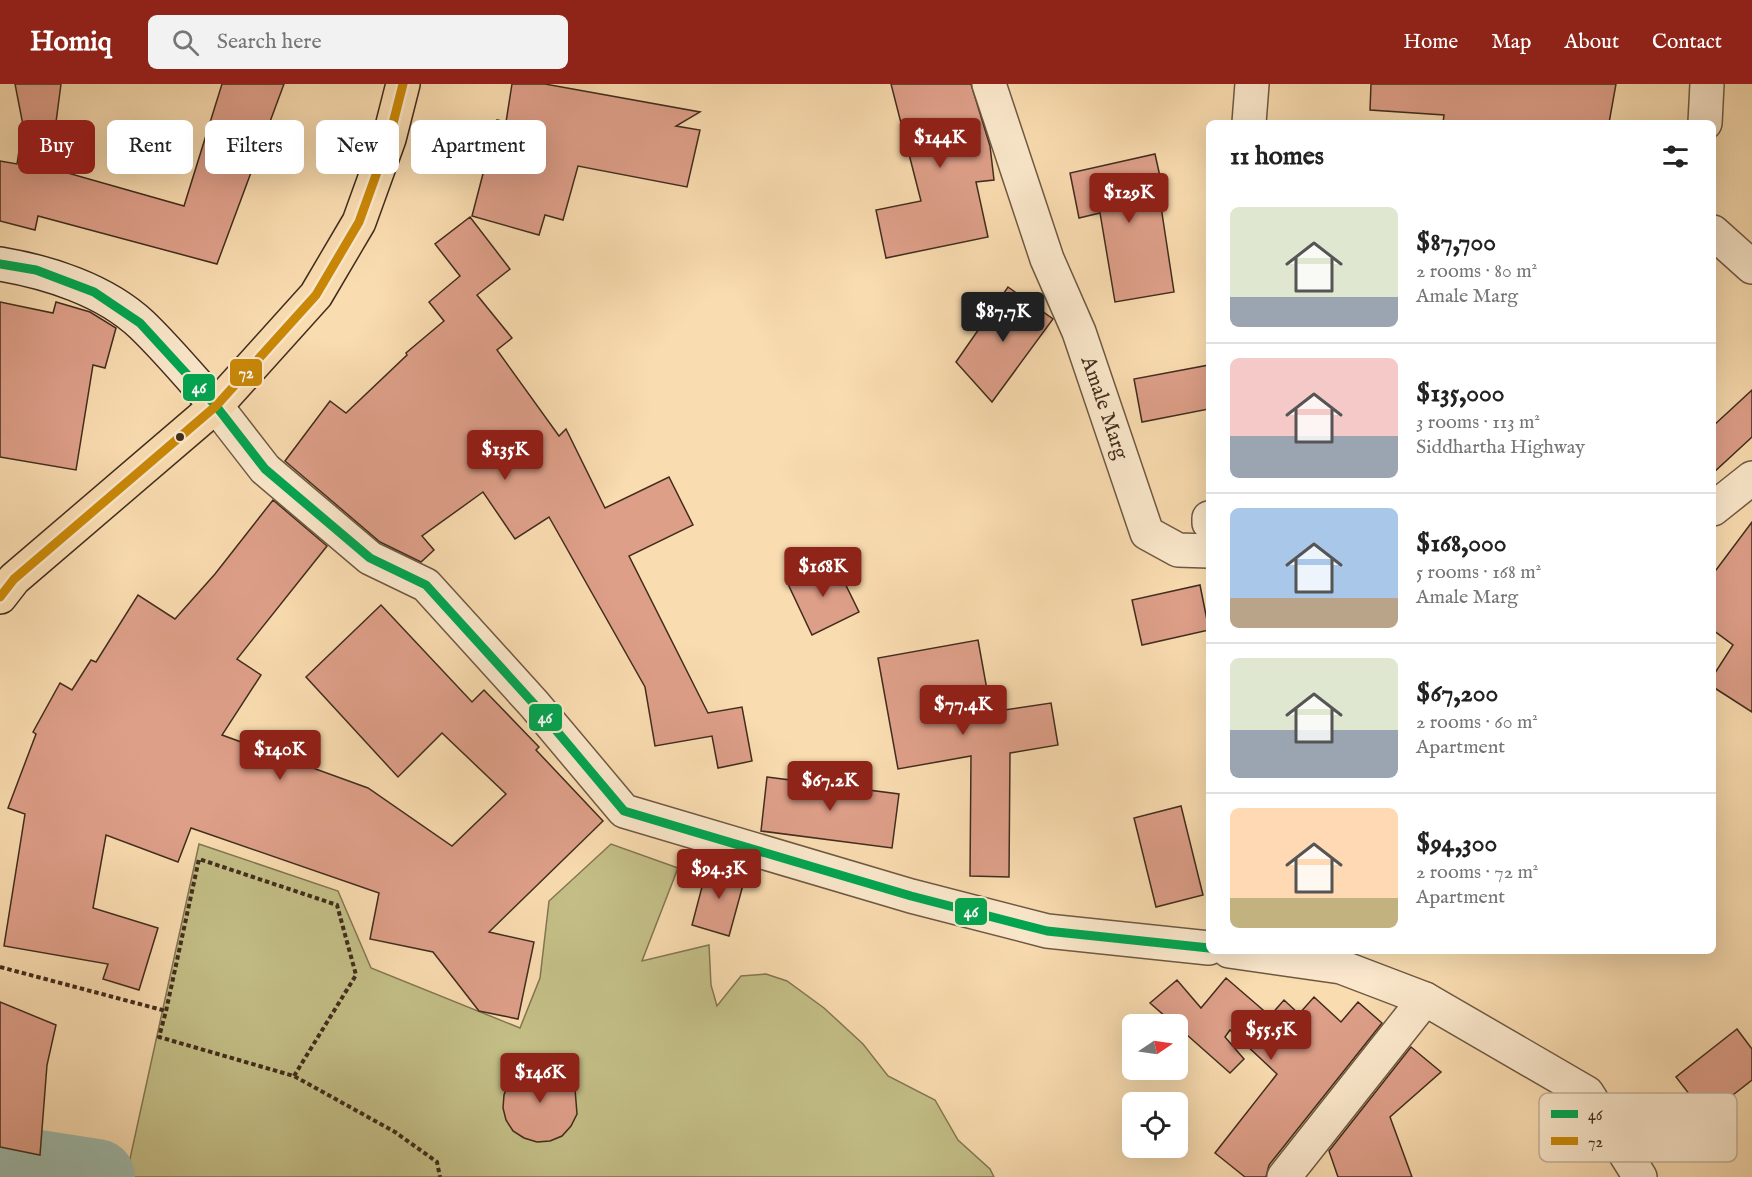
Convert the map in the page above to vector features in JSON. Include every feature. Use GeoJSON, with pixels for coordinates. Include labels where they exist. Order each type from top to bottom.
{"type":"FeatureCollection","features":[{"type":"Feature","properties":{"kind":"highway"},"geometry":{"type":"LineString","coordinates":[[0,597],[14,579],[216,406],[316,295],[359,222],[389,140],[403,84]]}},
{"type":"Feature","properties":{"kind":"street","name":"Amale Marg"},"geometry":{"type":"LineString","coordinates":[[989,84],[1047,259],[1078,332],[1146,533],[1178,550],[1206,550]]}},
{"type":"Feature","properties":{"kind":"street"},"geometry":{"type":"LineString","coordinates":[[1249,120],[1252,84]]}},
{"type":"Feature","properties":{"kind":"street"},"geometry":{"type":"LineString","coordinates":[[1705,120],[1707,84]]}},
{"type":"Feature","properties":{"kind":"street"},"geometry":{"type":"LineString","coordinates":[[1716,235],[1752,267]]}},
{"type":"Feature","properties":{"kind":"street"},"geometry":{"type":"LineString","coordinates":[[0,264],[36,270],[94,292],[140,323],[216,406],[265,469],[370,558],[426,585],[534,704],[624,811],[911,896],[1047,931],[1206,948]]}},
{"type":"Feature","properties":{"kind":"street"},"geometry":{"type":"LineString","coordinates":[[1716,507],[1752,478]]}},
{"type":"Feature","properties":{"kind":"street"},"geometry":{"type":"LineString","coordinates":[[1272,954],[1301,956],[1341,967],[1425,999],[1587,1093]]}},
{"type":"Feature","properties":{"kind":"street"},"geometry":{"type":"LineString","coordinates":[[1284,1177],[1425,999]]}},
{"type":"Feature","properties":{"kind":"street"},"geometry":{"type":"LineString","coordinates":[[1631,1162],[1640,1177]]}},
{"type":"Feature","properties":{"kind":"path"},"geometry":{"type":"LineString","coordinates":[[294,1076],[356,975],[337,905],[199,859],[159,1037],[294,1076],[395,1132],[437,1162],[440,1177]]}},
{"type":"Feature","properties":{"kind":"path"},"geometry":{"type":"LineString","coordinates":[[0,967],[166,1011]]}},
{"type":"Feature","properties":{"kind":"shaded area"},"geometry":{"type":"Polygon","coordinates":[[[199,844],[338,891],[371,968],[520,1028],[540,978],[549,901],[611,844],[678,868],[642,961],[709,945],[711,985],[717,1006],[741,976],[766,974],[787,981],[824,1008],[863,1044],[888,1076],[935,1100],[958,1140],[990,1169],[994,1177],[126,1177],[199,844]]]}},
{"type":"Feature","properties":{"kind":"building"},"geometry":{"type":"Polygon","coordinates":[[[15,84],[61,84],[56,120],[22,120],[15,84]]]}},
{"type":"Feature","properties":{"kind":"building"},"geometry":{"type":"Polygon","coordinates":[[[222,84],[284,84],[271,120],[211,120],[222,84]]]}},
{"type":"Feature","properties":{"kind":"building"},"geometry":{"type":"Polygon","coordinates":[[[512,84],[545,84],[700,112],[676,126],[700,130],[687,187],[578,166],[563,220],[545,215],[539,235],[472,216],[483,174],[546,174],[546,120],[506,120],[512,84]]]}},
{"type":"Feature","properties":{"kind":"building"},"geometry":{"type":"Polygon","coordinates":[[[891,84],[971,84],[990,146],[994,180],[976,182],[988,237],[886,258],[876,210],[921,201],[891,84]]]}},
{"type":"Feature","properties":{"kind":"building"},"geometry":{"type":"Polygon","coordinates":[[[1371,84],[1616,84],[1610,120],[1443,120],[1444,115],[1370,110],[1371,84]]]}},
{"type":"Feature","properties":{"kind":"building"},"geometry":{"type":"Polygon","coordinates":[[[205,139],[205,174],[250,174],[217,264],[38,216],[35,230],[0,221],[0,161],[17,164],[18,158],[18,174],[71,174],[184,206],[205,139]]]}},
{"type":"Feature","properties":{"kind":"building"},"geometry":{"type":"Polygon","coordinates":[[[1155,154],[1165,199],[1160,200],[1174,292],[1115,302],[1100,213],[1079,218],[1070,173],[1155,154]]]}},
{"type":"Feature","properties":{"kind":"building"},"geometry":{"type":"Polygon","coordinates":[[[470,217],[510,269],[477,295],[512,338],[497,350],[559,436],[566,429],[605,508],[669,477],[693,525],[629,556],[708,713],[742,707],[752,761],[718,768],[712,736],[655,746],[645,687],[549,517],[515,539],[483,492],[422,536],[434,550],[421,562],[380,542],[285,461],[330,401],[346,413],[407,355],[406,353],[444,321],[429,302],[460,276],[435,244],[470,217]]]}},
{"type":"Feature","properties":{"kind":"building"},"geometry":{"type":"Polygon","coordinates":[[[1008,287],[1053,319],[992,402],[956,362],[1008,287]]]}},
{"type":"Feature","properties":{"kind":"building"},"geometry":{"type":"Polygon","coordinates":[[[0,302],[53,313],[56,302],[90,312],[116,328],[105,368],[93,365],[76,470],[0,457],[0,302]]]}},
{"type":"Feature","properties":{"kind":"building"},"geometry":{"type":"Polygon","coordinates":[[[1206,366],[1206,410],[1142,422],[1134,379],[1206,366]]]}},
{"type":"Feature","properties":{"kind":"building"},"geometry":{"type":"Polygon","coordinates":[[[1752,390],[1752,437],[1716,470],[1716,423],[1752,390]]]}},
{"type":"Feature","properties":{"kind":"building"},"geometry":{"type":"Polygon","coordinates":[[[273,500],[327,546],[237,659],[261,675],[222,735],[368,788],[452,846],[506,794],[442,733],[398,777],[306,677],[381,605],[472,702],[484,690],[539,747],[536,750],[603,821],[489,932],[534,942],[518,1019],[479,1011],[433,952],[370,939],[379,893],[191,828],[178,862],[106,835],[93,908],[158,928],[139,990],[103,979],[108,964],[4,946],[25,814],[8,808],[36,734],[33,732],[60,683],[72,690],[91,660],[96,662],[138,595],[175,619],[215,574],[273,500]]]}},
{"type":"Feature","properties":{"kind":"building"},"geometry":{"type":"Polygon","coordinates":[[[1752,522],[1752,712],[1716,689],[1716,671],[1733,645],[1716,632],[1716,570],[1752,522]]]}},
{"type":"Feature","properties":{"kind":"building"},"geometry":{"type":"Polygon","coordinates":[[[834,561],[859,612],[812,635],[788,584],[834,561]]]}},
{"type":"Feature","properties":{"kind":"building"},"geometry":{"type":"Polygon","coordinates":[[[1200,585],[1206,615],[1206,631],[1142,645],[1132,600],[1200,585]]]}},
{"type":"Feature","properties":{"kind":"building"},"geometry":{"type":"Polygon","coordinates":[[[978,640],[991,712],[1051,703],[1058,745],[1010,753],[1009,877],[970,876],[971,756],[898,769],[878,658],[978,640]]]}},
{"type":"Feature","properties":{"kind":"building"},"geometry":{"type":"Polygon","coordinates":[[[767,777],[899,794],[892,848],[761,831],[767,777]]]}},
{"type":"Feature","properties":{"kind":"building"},"geometry":{"type":"Polygon","coordinates":[[[1181,806],[1203,895],[1156,907],[1134,818],[1181,806]]]}},
{"type":"Feature","properties":{"kind":"building"},"geometry":{"type":"Polygon","coordinates":[[[708,864],[746,874],[729,936],[692,925],[708,864]]]}},
{"type":"Feature","properties":{"kind":"building"},"geometry":{"type":"Polygon","coordinates":[[[1226,978],[1270,1016],[1284,1000],[1299,1014],[1314,997],[1341,1022],[1358,1002],[1382,1023],[1269,1165],[1266,1177],[1245,1177],[1215,1153],[1277,1074],[1230,1030],[1225,1037],[1244,1059],[1230,1073],[1188,1036],[1188,1014],[1163,1014],[1150,1003],[1177,980],[1201,1008],[1226,978]]]}},
{"type":"Feature","properties":{"kind":"building"},"geometry":{"type":"Polygon","coordinates":[[[0,1002],[56,1025],[47,1065],[40,1155],[0,1147],[0,1002]]]}},
{"type":"Feature","properties":{"kind":"building"},"geometry":{"type":"Polygon","coordinates":[[[1737,1029],[1752,1049],[1752,1080],[1735,1093],[1688,1093],[1676,1077],[1737,1029]]]}},
{"type":"Feature","properties":{"kind":"building"},"geometry":{"type":"Polygon","coordinates":[[[1411,1047],[1441,1072],[1390,1117],[1412,1177],[1338,1177],[1329,1151],[1411,1047]]]}},
{"type":"Feature","properties":{"kind":"building"},"geometry":{"type":"Polygon","coordinates":[[[530,1062],[556,1070],[567,1078],[575,1089],[577,1114],[571,1126],[562,1136],[550,1141],[537,1142],[524,1138],[513,1131],[506,1120],[503,1108],[504,1095],[509,1083],[530,1062]]]}},
{"type":"Feature","properties":{"kind":"waterway"},"geometry":{"type":"LineString","coordinates":[[0,1162],[97,1177]]}},
{"type":"Feature","properties":{"kind":"transit line","name":"72"},"geometry":{"type":"LineString","coordinates":[[0,597],[14,579],[216,406],[316,295],[359,222],[389,139],[403,84]]}},
{"type":"Feature","properties":{"kind":"transit line","name":"46"},"geometry":{"type":"LineString","coordinates":[[0,264],[36,270],[94,292],[140,323],[216,406],[265,469],[370,558],[426,585],[534,704],[624,811],[911,896],[1047,931],[1206,948]]}}]}
